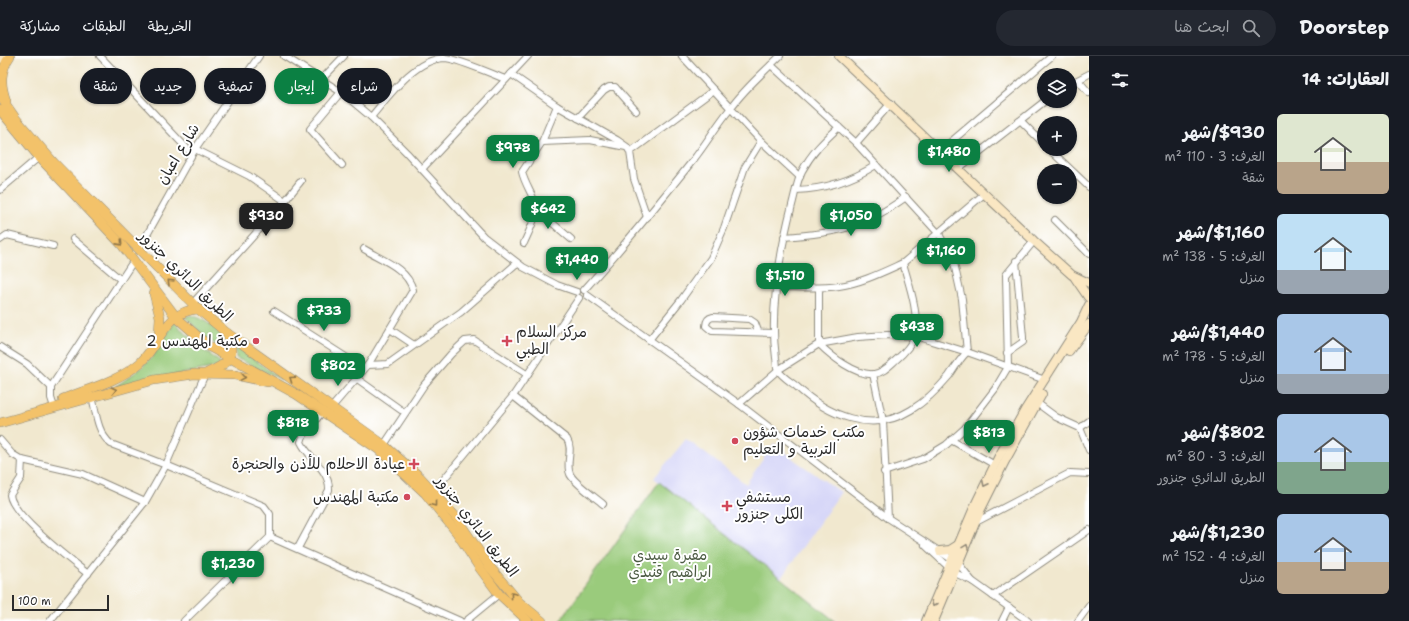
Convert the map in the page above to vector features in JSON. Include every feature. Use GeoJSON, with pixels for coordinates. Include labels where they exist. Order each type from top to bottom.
{"type":"FeatureCollection","features":[{"type":"Feature","properties":{"kind":"main road"},"geometry":{"type":"LineString","coordinates":[[5,110],[0,83],[4,64],[10,56]]}},
{"type":"Feature","properties":{"kind":"main road","name":"الطريق الدائري جنزور"},"geometry":{"type":"LineString","coordinates":[[0,96],[5,110],[39,157],[134,260],[176,317],[210,346],[323,411],[378,449],[411,478],[457,533],[479,568],[499,594],[528,621]]}},
{"type":"Feature","properties":{"kind":"main road","name":"الطريق الدائري جنزور"},"geometry":{"type":"LineString","coordinates":[[5,110],[54,163],[195,307],[227,333],[384,445],[434,491],[455,516],[489,566],[519,602],[542,621]]}},
{"type":"Feature","properties":{"kind":"main road"},"geometry":{"type":"LineString","coordinates":[[152,285],[160,317],[160,334]]}},
{"type":"Feature","properties":{"kind":"main road"},"geometry":{"type":"LineString","coordinates":[[23,416],[115,380],[128,373],[141,361],[160,334],[176,317],[195,307]]}},
{"type":"Feature","properties":{"kind":"main road"},"geometry":{"type":"LineString","coordinates":[[206,374],[220,368],[231,358],[233,352],[227,333]]}},
{"type":"Feature","properties":{"kind":"main road"},"geometry":{"type":"LineString","coordinates":[[0,423],[92,396],[154,380],[194,374],[235,376],[279,385]]}},
{"type":"Feature","properties":{"kind":"street"},"geometry":{"type":"LineString","coordinates":[[0,59],[3,56]]}},
{"type":"Feature","properties":{"kind":"street"},"geometry":{"type":"LineString","coordinates":[[100,56],[193,152],[249,176],[285,201]]}},
{"type":"Feature","properties":{"kind":"street","name":"شارع اعبان"},"geometry":{"type":"LineString","coordinates":[[139,249],[193,152],[259,56]]}},
{"type":"Feature","properties":{"kind":"street"},"geometry":{"type":"LineString","coordinates":[[284,56],[304,68]]}},
{"type":"Feature","properties":{"kind":"street"},"geometry":{"type":"LineString","coordinates":[[329,72],[344,56]]}},
{"type":"Feature","properties":{"kind":"street"},"geometry":{"type":"LineString","coordinates":[[422,169],[528,56]]}},
{"type":"Feature","properties":{"kind":"street"},"geometry":{"type":"LineString","coordinates":[[682,56],[760,141],[800,176]]}},
{"type":"Feature","properties":{"kind":"street"},"geometry":{"type":"LineString","coordinates":[[586,292],[647,218],[707,141],[730,108],[780,56]]}},
{"type":"Feature","properties":{"kind":"street"},"geometry":{"type":"LineString","coordinates":[[839,56],[959,168],[984,194],[1072,275],[1089,297]]}},
{"type":"Feature","properties":{"kind":"street"},"geometry":{"type":"LineString","coordinates":[[940,151],[1052,56]]}},
{"type":"Feature","properties":{"kind":"street"},"geometry":{"type":"LineString","coordinates":[[371,117],[410,74],[433,60],[444,58],[454,60],[505,79]]}},
{"type":"Feature","properties":{"kind":"street"},"geometry":{"type":"LineString","coordinates":[[771,65],[839,127],[856,143],[906,197],[939,234],[954,263],[962,299],[967,352],[937,389],[925,400],[910,411],[883,420],[857,421],[839,415],[803,392],[778,370],[774,333],[777,287],[784,237],[800,176],[819,145],[839,127]]}},
{"type":"Feature","properties":{"kind":"street"},"geometry":{"type":"LineString","coordinates":[[511,74],[557,106],[628,149],[634,179],[647,218]]}},
{"type":"Feature","properties":{"kind":"street"},"geometry":{"type":"LineString","coordinates":[[1089,74],[1078,80],[1089,93]]}},
{"type":"Feature","properties":{"kind":"street"},"geometry":{"type":"LineString","coordinates":[[578,118],[604,90],[609,87],[615,87],[636,111]]}},
{"type":"Feature","properties":{"kind":"street"},"geometry":{"type":"LineString","coordinates":[[542,142],[590,140],[628,149],[714,90]]}},
{"type":"Feature","properties":{"kind":"street"},"geometry":{"type":"LineString","coordinates":[[337,97],[310,129],[342,166]]}},
{"type":"Feature","properties":{"kind":"street"},"geometry":{"type":"LineString","coordinates":[[856,143],[890,103]]}},
{"type":"Feature","properties":{"kind":"street"},"geometry":{"type":"LineString","coordinates":[[355,104],[371,117],[422,169],[484,237],[517,263],[578,295]]}},
{"type":"Feature","properties":{"kind":"street"},"geometry":{"type":"LineString","coordinates":[[524,243],[534,219],[535,208],[534,199],[522,172],[542,142],[557,106]]}},
{"type":"Feature","properties":{"kind":"street"},"geometry":{"type":"LineString","coordinates":[[959,168],[1037,108]]}},
{"type":"Feature","properties":{"kind":"street"},"geometry":{"type":"LineString","coordinates":[[1021,121],[1037,137]]}},
{"type":"Feature","properties":{"kind":"street"},"geometry":{"type":"LineString","coordinates":[[649,340],[681,300],[711,258],[724,228],[745,167],[760,141]]}},
{"type":"Feature","properties":{"kind":"street"},"geometry":{"type":"LineString","coordinates":[[1056,156],[1089,188]]}},
{"type":"Feature","properties":{"kind":"street"},"geometry":{"type":"LineString","coordinates":[[0,190],[39,157]]}},
{"type":"Feature","properties":{"kind":"street"},"geometry":{"type":"LineString","coordinates":[[796,190],[812,189],[846,182],[876,165]]}},
{"type":"Feature","properties":{"kind":"street"},"geometry":{"type":"LineString","coordinates":[[195,307],[301,181]]}},
{"type":"Feature","properties":{"kind":"street"},"geometry":{"type":"LineString","coordinates":[[777,287],[819,288],[840,286],[860,281],[903,263],[939,234],[984,194]]}},
{"type":"Feature","properties":{"kind":"street"},"geometry":{"type":"LineString","coordinates":[[784,237],[826,234],[848,228],[884,213],[906,197]]}},
{"type":"Feature","properties":{"kind":"street"},"geometry":{"type":"LineString","coordinates":[[535,208],[571,238]]}},
{"type":"Feature","properties":{"kind":"street"},"geometry":{"type":"LineString","coordinates":[[1055,220],[1089,254]]}},
{"type":"Feature","properties":{"kind":"street"},"geometry":{"type":"LineString","coordinates":[[0,232],[53,246]]}},
{"type":"Feature","properties":{"kind":"street"},"geometry":{"type":"LineString","coordinates":[[0,240],[7,235]]}},
{"type":"Feature","properties":{"kind":"street"},"geometry":{"type":"LineString","coordinates":[[73,239],[121,280]]}},
{"type":"Feature","properties":{"kind":"street"},"geometry":{"type":"LineString","coordinates":[[884,472],[923,459],[951,440],[965,428],[995,389],[1008,367],[1006,275],[1034,240]]}},
{"type":"Feature","properties":{"kind":"street"},"geometry":{"type":"LineString","coordinates":[[332,408],[366,367],[413,290],[410,280],[397,268],[364,249]]}},
{"type":"Feature","properties":{"kind":"street"},"geometry":{"type":"LineString","coordinates":[[53,404],[51,398],[51,388],[134,260]]}},
{"type":"Feature","properties":{"kind":"street"},"geometry":{"type":"LineString","coordinates":[[1007,353],[1023,342],[1024,337],[1016,261]]}},
{"type":"Feature","properties":{"kind":"street"},"geometry":{"type":"LineString","coordinates":[[274,311],[366,367],[388,364],[461,312],[517,263]]}},
{"type":"Feature","properties":{"kind":"street"},"geometry":{"type":"LineString","coordinates":[[819,288],[820,344],[843,365],[874,374],[883,371],[903,354],[915,336],[915,319],[912,295],[903,263]]}},
{"type":"Feature","properties":{"kind":"street"},"geometry":{"type":"LineString","coordinates":[[1072,275],[1089,283]]}},
{"type":"Feature","properties":{"kind":"street"},"geometry":{"type":"LineString","coordinates":[[434,491],[528,375],[578,295],[580,289],[738,404],[888,518],[956,562],[972,581]]}},
{"type":"Feature","properties":{"kind":"street"},"geometry":{"type":"LineString","coordinates":[[934,621],[955,573],[958,545],[995,465],[1026,410],[1081,322],[1089,305]]}},
{"type":"Feature","properties":{"kind":"street"},"geometry":{"type":"LineString","coordinates":[[758,331],[755,323],[749,319],[713,317],[706,323],[706,326],[712,331],[758,331],[774,333]]}},
{"type":"Feature","properties":{"kind":"street"},"geometry":{"type":"LineString","coordinates":[[926,621],[948,567],[956,562],[1005,461],[1036,403],[1076,341],[1089,324]]}},
{"type":"Feature","properties":{"kind":"street"},"geometry":{"type":"LineString","coordinates":[[390,329],[414,345]]}},
{"type":"Feature","properties":{"kind":"street"},"geometry":{"type":"LineString","coordinates":[[738,404],[778,370],[820,344],[866,336],[915,336],[967,352],[1045,380]]}},
{"type":"Feature","properties":{"kind":"street"},"geometry":{"type":"LineString","coordinates":[[384,445],[424,385],[451,354],[465,341],[474,340],[528,375]]}},
{"type":"Feature","properties":{"kind":"street"},"geometry":{"type":"LineString","coordinates":[[0,347],[28,364],[51,388]]}},
{"type":"Feature","properties":{"kind":"street"},"geometry":{"type":"LineString","coordinates":[[50,621],[146,502],[166,465],[206,374]]}},
{"type":"Feature","properties":{"kind":"street"},"geometry":{"type":"LineString","coordinates":[[874,374],[883,420],[884,472],[888,518]]}},
{"type":"Feature","properties":{"kind":"street"},"geometry":{"type":"LineString","coordinates":[[356,378],[401,410]]}},
{"type":"Feature","properties":{"kind":"street"},"geometry":{"type":"LineString","coordinates":[[92,396],[100,431],[104,439],[111,444],[264,506],[270,514],[270,536],[185,621]]}},
{"type":"Feature","properties":{"kind":"street"},"geometry":{"type":"LineString","coordinates":[[512,396],[567,439],[570,448],[568,467],[570,475],[603,504]]}},
{"type":"Feature","properties":{"kind":"street"},"geometry":{"type":"LineString","coordinates":[[1036,403],[1056,417],[1080,428],[1089,450]]}},
{"type":"Feature","properties":{"kind":"street"},"geometry":{"type":"LineString","coordinates":[[298,548],[329,490],[330,483],[326,476],[301,442],[303,436],[323,411]]}},
{"type":"Feature","properties":{"kind":"street"},"geometry":{"type":"LineString","coordinates":[[1080,428],[1089,421]]}},
{"type":"Feature","properties":{"kind":"street"},"geometry":{"type":"LineString","coordinates":[[0,440],[12,454],[22,460],[83,474],[146,502]]}},
{"type":"Feature","properties":{"kind":"street"},"geometry":{"type":"LineString","coordinates":[[951,440],[995,465]]}},
{"type":"Feature","properties":{"kind":"street"},"geometry":{"type":"LineString","coordinates":[[22,460],[20,478],[10,495],[15,508],[60,552],[88,574]]}},
{"type":"Feature","properties":{"kind":"street"},"geometry":{"type":"LineString","coordinates":[[976,522],[1065,475],[1070,473],[1089,474]]}},
{"type":"Feature","properties":{"kind":"street"},"geometry":{"type":"LineString","coordinates":[[993,596],[1089,530]]}},
{"type":"Feature","properties":{"kind":"street"},"geometry":{"type":"LineString","coordinates":[[270,536],[460,621]]}},
{"type":"Feature","properties":{"kind":"street"},"geometry":{"type":"LineString","coordinates":[[923,542],[955,573],[972,581],[1028,621]]}},
{"type":"Feature","properties":{"kind":"street"},"geometry":{"type":"LineString","coordinates":[[940,551],[950,550],[958,545]]}},
{"type":"Feature","properties":{"kind":"street"},"geometry":{"type":"LineString","coordinates":[[466,621],[499,594]]}},
{"type":"Feature","properties":{"kind":"street"},"geometry":{"type":"LineString","coordinates":[[1078,621],[1089,606]]}},
{"type":"Feature","properties":{"kind":"street"},"geometry":{"type":"LineString","coordinates":[[1002,621],[1009,607]]}},
{"type":"Feature","properties":{"kind":"shaded area"},"geometry":{"type":"Polygon","coordinates":[[[686,439],[746,484],[774,443],[796,461],[841,492],[781,578],[654,478],[686,439]]]}},
{"type":"Feature","properties":{"kind":"green space"},"geometry":{"type":"Polygon","coordinates":[[[190,315],[204,320],[215,328],[223,339],[228,352],[206,338],[185,317],[190,315]]]}},
{"type":"Feature","properties":{"kind":"green space"},"geometry":{"type":"Polygon","coordinates":[[[174,322],[200,347],[221,363],[217,367],[115,387],[140,369],[154,355],[174,322]]]}},
{"type":"Feature","properties":{"kind":"green space"},"geometry":{"type":"Polygon","coordinates":[[[236,346],[282,380],[236,358],[236,346]]]}},
{"type":"Feature","properties":{"kind":"green space","name":"مقبرة سيدي ابراهيم قنيدي"},"geometry":{"type":"Polygon","coordinates":[[[659,482],[835,621],[560,621],[659,482]]]}},
{"type":"Feature","properties":{"kind":"place","name":"مكتبة المهندس 2"},"geometry":{"type":"Point","coordinates":[256,341]}},
{"type":"Feature","properties":{"kind":"place","name":"مركز السلام الطبي"},"geometry":{"type":"Point","coordinates":[507,341]}},
{"type":"Feature","properties":{"kind":"place","name":"مكتب خدمات شؤون التربية و التعليم"},"geometry":{"type":"Point","coordinates":[735,441]}},
{"type":"Feature","properties":{"kind":"place","name":"عيادة الاحلام للأذن والحنجرة"},"geometry":{"type":"Point","coordinates":[414,464]}},
{"type":"Feature","properties":{"kind":"place","name":"مكتبة المهندس"},"geometry":{"type":"Point","coordinates":[407,497]}},
{"type":"Feature","properties":{"kind":"place","name":"مستشفي الكلى جنزور"},"geometry":{"type":"Point","coordinates":[727,506]}}]}
